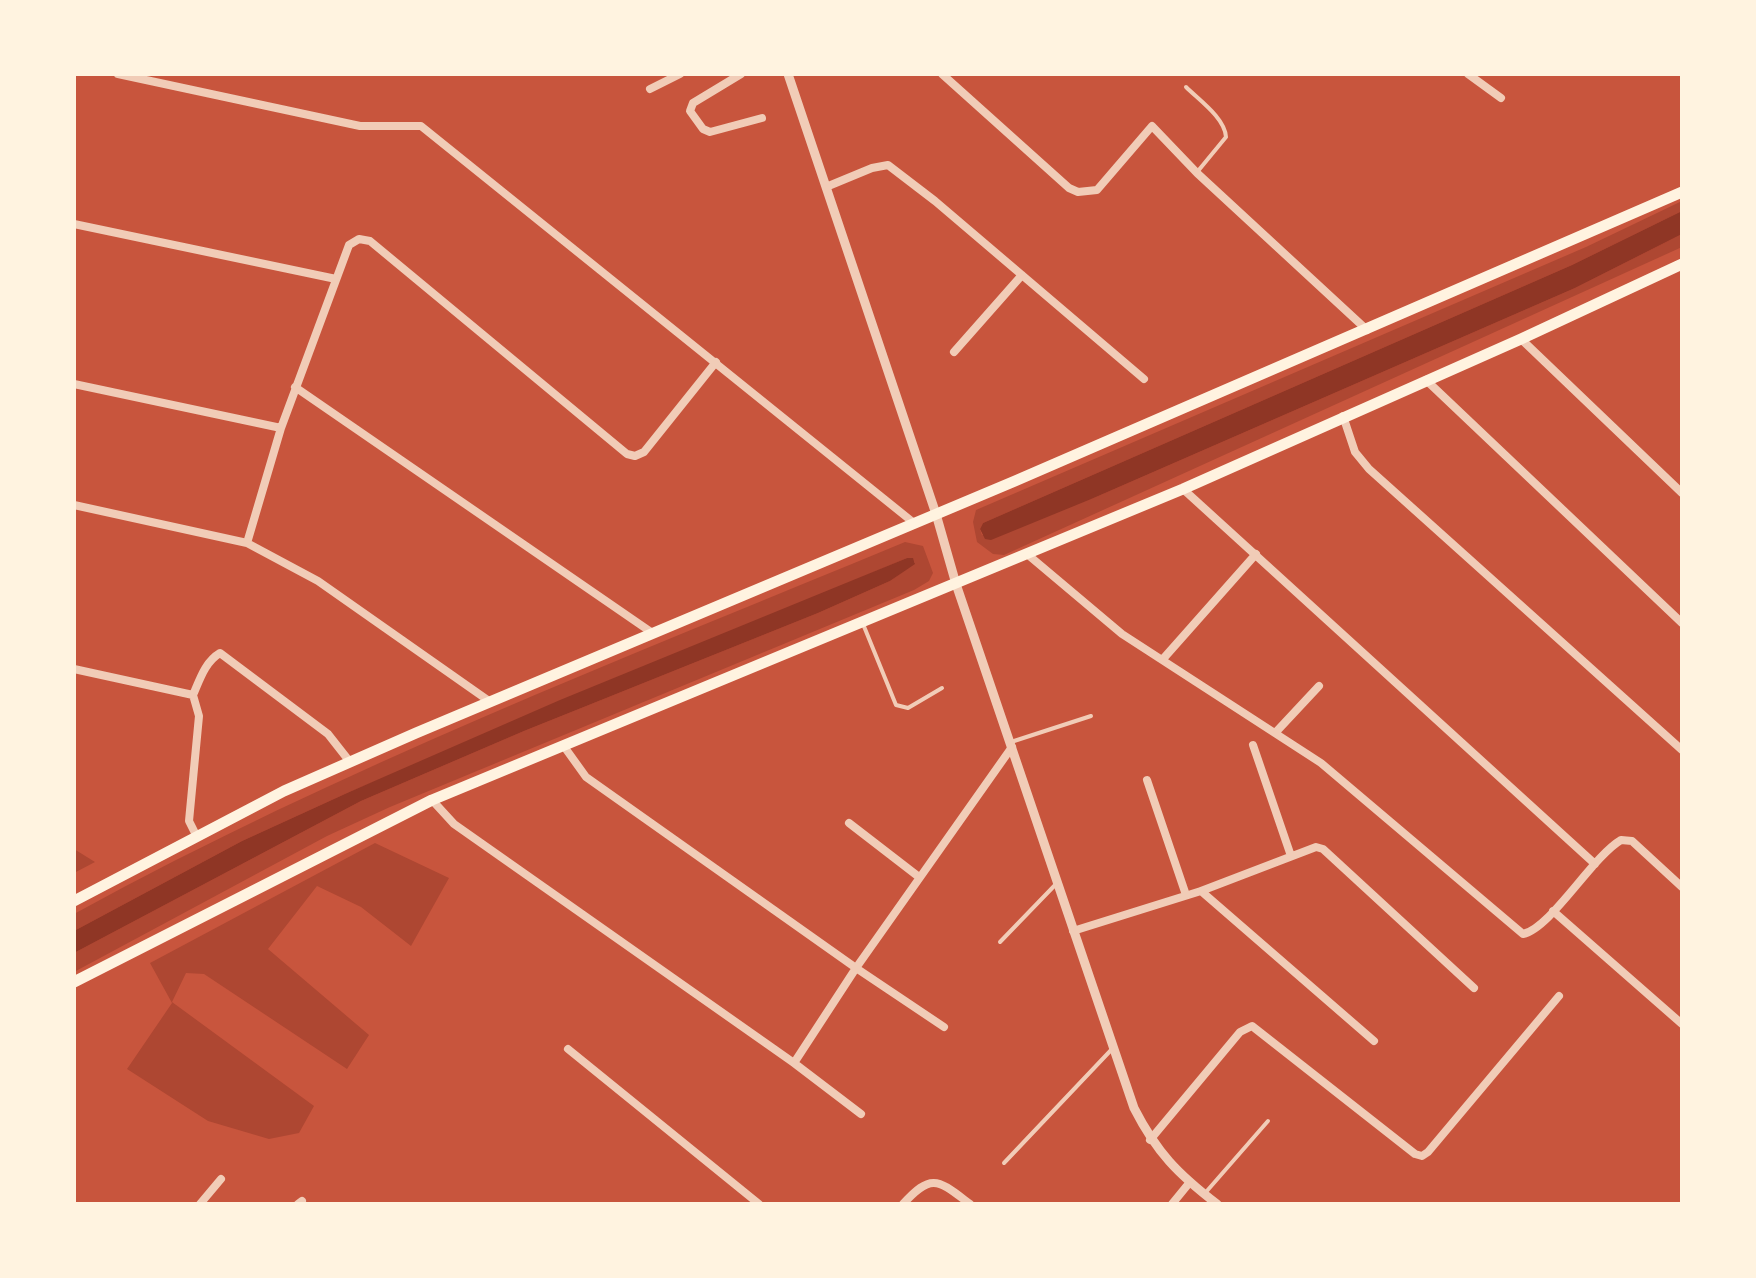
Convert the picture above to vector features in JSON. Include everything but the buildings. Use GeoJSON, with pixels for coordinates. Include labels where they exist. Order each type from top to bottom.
{"type":"FeatureCollection","features":[{"type":"Feature","properties":{"kind":"main road"},"geometry":{"type":"LineString","coordinates":[[74,901],[284,791],[651,632],[1367,330],[1682,192]]}},
{"type":"Feature","properties":{"kind":"main road"},"geometry":{"type":"LineString","coordinates":[[74,982],[432,800],[862,622],[955,578],[1027,554],[1183,489],[1682,264]]}},
{"type":"Feature","properties":{"kind":"street"},"geometry":{"type":"LineString","coordinates":[[118,74],[360,126],[421,126],[914,523]]}},
{"type":"Feature","properties":{"kind":"street"},"geometry":{"type":"LineString","coordinates":[[650,89],[680,74]]}},
{"type":"Feature","properties":{"kind":"street"},"geometry":{"type":"LineString","coordinates":[[741,74],[693,103],[690,111],[703,129],[710,132],[762,118]]}},
{"type":"Feature","properties":{"kind":"street"},"geometry":{"type":"LineString","coordinates":[[788,74],[1134,1108],[1150,1140],[1169,1164],[1217,1204]]}},
{"type":"Feature","properties":{"kind":"street"},"geometry":{"type":"LineString","coordinates":[[942,74],[1069,188],[1078,192],[1097,190],[1152,126],[1197,173],[1367,330]]}},
{"type":"Feature","properties":{"kind":"street"},"geometry":{"type":"LineString","coordinates":[[1468,74],[1501,98]]}},
{"type":"Feature","properties":{"kind":"street"},"geometry":{"type":"LineString","coordinates":[[826,187],[872,168],[888,165],[906,176],[1144,379]]}},
{"type":"Feature","properties":{"kind":"street"},"geometry":{"type":"LineString","coordinates":[[74,224],[336,279]]}},
{"type":"Feature","properties":{"kind":"street"},"geometry":{"type":"LineString","coordinates":[[247,543],[295,387],[349,245],[359,239],[370,241],[627,454],[635,456],[644,452],[716,362]]}},
{"type":"Feature","properties":{"kind":"street"},"geometry":{"type":"LineString","coordinates":[[954,352],[1022,275]]}},
{"type":"Feature","properties":{"kind":"street"},"geometry":{"type":"LineString","coordinates":[[1521,339],[1682,493]]}},
{"type":"Feature","properties":{"kind":"street"},"geometry":{"type":"LineString","coordinates":[[1426,380],[1682,623]]}},
{"type":"Feature","properties":{"kind":"street"},"geometry":{"type":"LineString","coordinates":[[74,384],[281,428]]}},
{"type":"Feature","properties":{"kind":"street"},"geometry":{"type":"LineString","coordinates":[[295,387],[651,632]]}},
{"type":"Feature","properties":{"kind":"street"},"geometry":{"type":"LineString","coordinates":[[1343,416],[1355,452],[1369,469],[1682,750]]}},
{"type":"Feature","properties":{"kind":"street"},"geometry":{"type":"LineString","coordinates":[[1183,489],[1595,864]]}},
{"type":"Feature","properties":{"kind":"street"},"geometry":{"type":"LineString","coordinates":[[74,505],[247,543],[318,581],[489,701]]}},
{"type":"Feature","properties":{"kind":"street"},"geometry":{"type":"LineString","coordinates":[[1027,554],[1122,634],[1321,763],[1517,931],[1530,933],[1616,843],[1626,839],[1682,887]]}},
{"type":"Feature","properties":{"kind":"street"},"geometry":{"type":"LineString","coordinates":[[1163,659],[1256,554]]}},
{"type":"Feature","properties":{"kind":"street"},"geometry":{"type":"LineString","coordinates":[[197,837],[189,821],[199,716],[193,695],[204,670],[220,653],[328,734],[350,762]]}},
{"type":"Feature","properties":{"kind":"street"},"geometry":{"type":"LineString","coordinates":[[74,669],[193,695]]}},
{"type":"Feature","properties":{"kind":"street"},"geometry":{"type":"LineString","coordinates":[[1276,732],[1319,686]]}},
{"type":"Feature","properties":{"kind":"street"},"geometry":{"type":"LineString","coordinates":[[563,745],[586,777],[944,1027]]}},
{"type":"Feature","properties":{"kind":"street"},"geometry":{"type":"LineString","coordinates":[[794,1063],[856,968],[1012,745]]}},
{"type":"Feature","properties":{"kind":"street"},"geometry":{"type":"LineString","coordinates":[[1253,745],[1291,856]]}},
{"type":"Feature","properties":{"kind":"street"},"geometry":{"type":"LineString","coordinates":[[1147,780],[1186,895]]}},
{"type":"Feature","properties":{"kind":"street"},"geometry":{"type":"LineString","coordinates":[[432,800],[454,824],[794,1063],[861,1114]]}},
{"type":"Feature","properties":{"kind":"street"},"geometry":{"type":"LineString","coordinates":[[849,823],[919,877]]}},
{"type":"Feature","properties":{"kind":"street"},"geometry":{"type":"LineString","coordinates":[[1073,931],[1201,891],[1316,847],[1323,849],[1474,988]]}},
{"type":"Feature","properties":{"kind":"street"},"geometry":{"type":"LineString","coordinates":[[1201,891],[1374,1041]]}},
{"type":"Feature","properties":{"kind":"street"},"geometry":{"type":"LineString","coordinates":[[1553,911],[1682,1024]]}},
{"type":"Feature","properties":{"kind":"street"},"geometry":{"type":"LineString","coordinates":[[1150,1140],[1240,1032],[1252,1026],[1415,1154],[1422,1156],[1559,996]]}},
{"type":"Feature","properties":{"kind":"street"},"geometry":{"type":"LineString","coordinates":[[568,1049],[759,1204]]}},
{"type":"Feature","properties":{"kind":"street"},"geometry":{"type":"LineString","coordinates":[[200,1204],[221,1179]]}},
{"type":"Feature","properties":{"kind":"street"},"geometry":{"type":"LineString","coordinates":[[903,1204],[919,1186],[931,1181],[943,1183],[970,1204]]}},
{"type":"Feature","properties":{"kind":"street"},"geometry":{"type":"LineString","coordinates":[[1172,1204],[1190,1182]]}},
{"type":"Feature","properties":{"kind":"lane"},"geometry":{"type":"LineString","coordinates":[[1186,87],[1226,131],[1226,137],[1197,173]]}},
{"type":"Feature","properties":{"kind":"lane"},"geometry":{"type":"LineString","coordinates":[[862,622],[896,705],[908,708],[942,688]]}},
{"type":"Feature","properties":{"kind":"lane"},"geometry":{"type":"LineString","coordinates":[[1012,745],[1091,716]]}},
{"type":"Feature","properties":{"kind":"lane"},"geometry":{"type":"LineString","coordinates":[[1000,942],[1058,882]]}},
{"type":"Feature","properties":{"kind":"lane"},"geometry":{"type":"LineString","coordinates":[[1004,1163],[1113,1048]]}},
{"type":"Feature","properties":{"kind":"lane"},"geometry":{"type":"LineString","coordinates":[[1204,1194],[1268,1121]]}},
{"type":"Feature","properties":{"kind":"shaded area"},"geometry":{"type":"Polygon","coordinates":[[[1682,201],[1682,211],[1572,265],[983,523],[980,529],[982,535],[1096,497],[1575,288],[1682,234],[1682,247],[1004,555],[993,554],[977,542],[973,522],[976,510],[1586,247],[1682,201]]]}},
{"type":"Feature","properties":{"kind":"shaded area"},"geometry":{"type":"Polygon","coordinates":[[[1682,211],[1682,234],[1575,288],[991,540],[985,539],[980,529],[983,523],[1572,265],[1682,211]]]}},
{"type":"Feature","properties":{"kind":"shaded area"},"geometry":{"type":"Polygon","coordinates":[[[905,542],[923,546],[933,573],[929,581],[914,590],[390,807],[327,836],[74,972],[74,953],[361,801],[524,731],[818,613],[890,581],[915,563],[907,558],[347,793],[242,841],[74,931],[74,914],[175,861],[484,717],[905,542]]]}},
{"type":"Feature","properties":{"kind":"shaded area"},"geometry":{"type":"Polygon","coordinates":[[[913,558],[915,564],[890,581],[361,801],[74,953],[74,931],[242,841],[560,700],[913,558]]]}},
{"type":"Feature","properties":{"kind":"shaded area"},"geometry":{"type":"Polygon","coordinates":[[[375,843],[449,878],[411,946],[361,907],[317,886],[268,949],[369,1035],[347,1069],[204,974],[186,973],[172,1002],[314,1106],[299,1133],[269,1139],[208,1121],[127,1069],[172,1003],[150,963],[375,843]]]}},
{"type":"Feature","properties":{"kind":"shaded area"},"geometry":{"type":"Polygon","coordinates":[[[74,849],[95,862],[74,873],[74,849]]]}}]}
